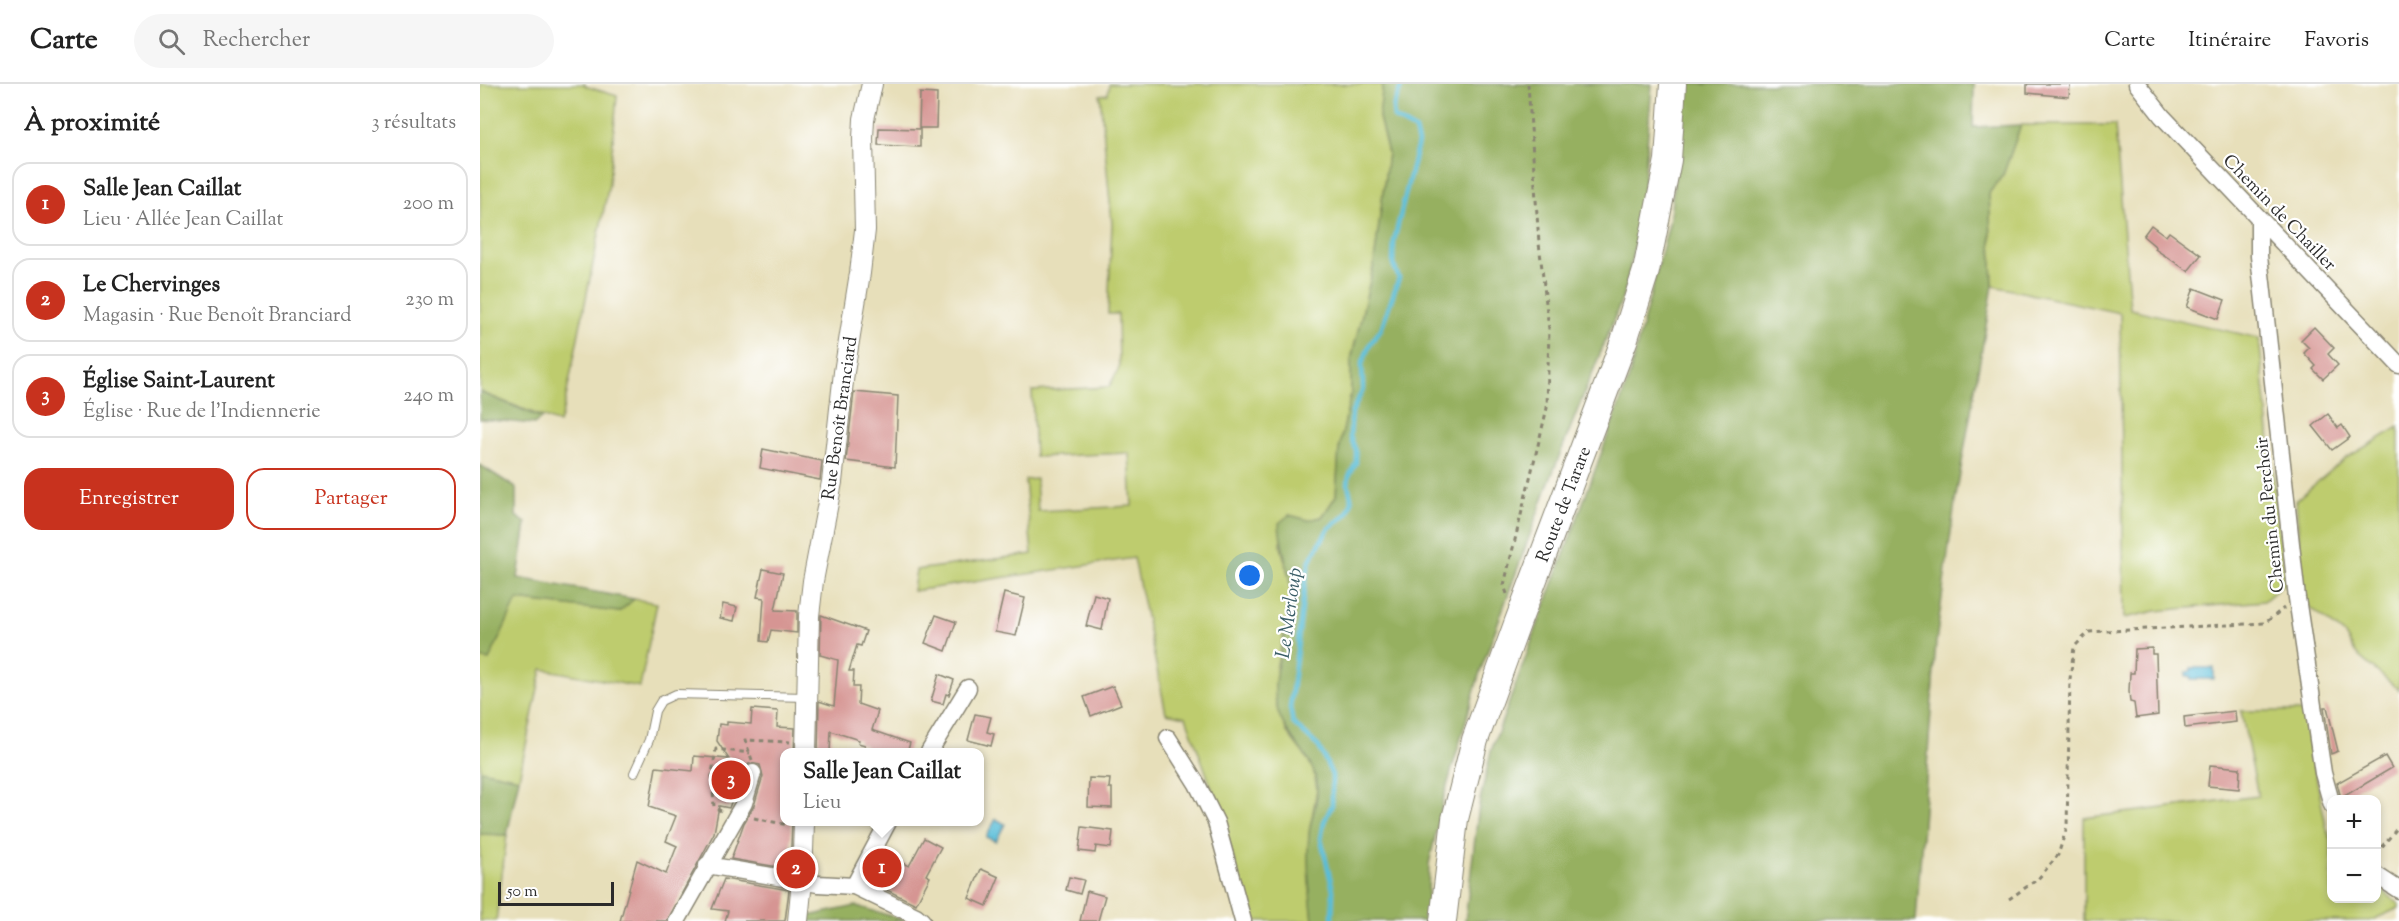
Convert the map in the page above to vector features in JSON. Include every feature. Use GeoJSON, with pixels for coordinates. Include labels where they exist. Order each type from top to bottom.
{"type":"FeatureCollection","features":[{"type":"Feature","properties":{"kind":"main road","name":"Route de Tarare"},"geometry":{"type":"LineString","coordinates":[[1443,921],[1455,819],[1475,741],[1624,341],[1647,272],[1668,159],[1673,84]]}},
{"type":"Feature","properties":{"kind":"street","name":"Rue Benoît Branciard"},"geometry":{"type":"LineString","coordinates":[[806,748],[806,697],[813,581],[832,482],[844,372],[865,230],[863,138],[864,119],[872,84]]}},
{"type":"Feature","properties":{"kind":"street","name":"Chemin de Chailler"},"geometry":{"type":"LineString","coordinates":[[2137,84],[2162,116],[2399,365]]}},
{"type":"Feature","properties":{"kind":"street","name":"Chemin du Perchoir"},"geometry":{"type":"LineString","coordinates":[[2259,219],[2259,256],[2297,598],[2323,773],[2328,795]]}},
{"type":"Feature","properties":{"kind":"street"},"geometry":{"type":"LineString","coordinates":[[932,748],[968,688]]}},
{"type":"Feature","properties":{"kind":"street"},"geometry":{"type":"LineString","coordinates":[[1168,738],[1197,784],[1216,822],[1244,921]]}},
{"type":"Feature","properties":{"kind":"street"},"geometry":{"type":"LineString","coordinates":[[676,921],[744,803],[753,773]]}},
{"type":"Feature","properties":{"kind":"street"},"geometry":{"type":"LineString","coordinates":[[798,921],[804,826]]}},
{"type":"Feature","properties":{"kind":"street"},"geometry":{"type":"LineString","coordinates":[[854,886],[886,826]]}},
{"type":"Feature","properties":{"kind":"street"},"geometry":{"type":"LineString","coordinates":[[707,865],[802,881],[854,886],[916,916],[921,921]]}},
{"type":"Feature","properties":{"kind":"street"},"geometry":{"type":"LineString","coordinates":[[2381,878],[2399,890]]}},
{"type":"Feature","properties":{"kind":"lane"},"geometry":{"type":"LineString","coordinates":[[634,773],[649,740],[656,711],[661,701],[667,696],[676,694],[806,697]]}},
{"type":"Feature","properties":{"kind":"path"},"geometry":{"type":"LineString","coordinates":[[1507,595],[1504,585],[1547,408],[1549,329],[1539,243],[1528,84]]}},
{"type":"Feature","properties":{"kind":"path"},"geometry":{"type":"LineString","coordinates":[[2009,899],[2038,879],[2058,855],[2067,827],[2070,679],[2074,647],[2089,632],[2265,623],[2297,598]]}},
{"type":"Feature","properties":{"kind":"path"},"geometry":{"type":"LineString","coordinates":[[745,740],[806,748]]}},
{"type":"Feature","properties":{"kind":"path"},"geometry":{"type":"LineString","coordinates":[[750,753],[716,749],[712,774],[714,807],[736,818],[780,823]]}},
{"type":"Feature","properties":{"kind":"path"},"geometry":{"type":"LineString","coordinates":[[2380,849],[2399,826]]}},
{"type":"Feature","properties":{"kind":"green space"},"geometry":{"type":"Polygon","coordinates":[[[480,84],[585,84],[585,86],[617,96],[609,184],[559,423],[480,392],[480,84]]]}},
{"type":"Feature","properties":{"kind":"green space"},"geometry":{"type":"Polygon","coordinates":[[[1109,84],[1383,84],[1379,117],[1388,153],[1374,264],[1351,360],[1351,393],[1339,450],[1336,496],[1322,517],[1308,520],[1289,515],[1280,543],[1290,581],[1291,601],[1276,669],[1286,731],[1313,766],[1317,789],[1309,835],[1313,921],[1252,921],[1212,789],[1186,717],[1166,713],[1134,558],[913,591],[916,570],[1032,554],[1025,480],[1036,479],[1038,511],[1132,506],[1129,453],[1035,457],[1032,391],[1109,387],[1119,368],[1118,314],[1108,314],[1112,224],[1100,95],[1108,94],[1109,84]]]}},
{"type":"Feature","properties":{"kind":"green space"},"geometry":{"type":"Polygon","coordinates":[[[1383,84],[1652,84],[1642,207],[1625,291],[1549,482],[1480,672],[1443,800],[1429,864],[1427,921],[1313,921],[1308,856],[1310,828],[1317,795],[1316,778],[1312,767],[1281,719],[1275,694],[1277,667],[1290,613],[1291,599],[1290,580],[1279,523],[1289,515],[1308,520],[1322,517],[1336,496],[1339,450],[1351,393],[1351,360],[1374,264],[1388,153],[1379,117],[1383,84]]]}},
{"type":"Feature","properties":{"kind":"green space"},"geometry":{"type":"Polygon","coordinates":[[[1683,84],[1974,84],[1973,127],[2021,125],[2003,175],[1989,193],[1993,286],[1955,502],[1936,642],[1916,921],[1465,921],[1479,805],[1491,751],[1628,381],[1669,224],[1682,120],[1683,84]]]}},
{"type":"Feature","properties":{"kind":"green space"},"geometry":{"type":"Polygon","coordinates":[[[2021,125],[2115,125],[2130,309],[2259,338],[2285,583],[2264,601],[2156,611],[2124,618],[2120,313],[1993,286],[1989,193],[2003,175],[2021,125]]]}},
{"type":"Feature","properties":{"kind":"green space"},"geometry":{"type":"Polygon","coordinates":[[[480,392],[542,418],[534,424],[480,419],[480,392]]]}},
{"type":"Feature","properties":{"kind":"green space"},"geometry":{"type":"Polygon","coordinates":[[[2399,427],[2399,690],[2356,654],[2345,635],[2304,603],[2296,500],[2346,458],[2399,427]]]}},
{"type":"Feature","properties":{"kind":"green space"},"geometry":{"type":"Polygon","coordinates":[[[480,465],[516,488],[516,516],[526,523],[518,578],[634,599],[619,612],[517,600],[489,660],[480,658],[480,465]]]}},
{"type":"Feature","properties":{"kind":"green space"},"geometry":{"type":"Polygon","coordinates":[[[634,599],[657,603],[640,687],[542,669],[519,778],[480,770],[480,658],[489,660],[517,600],[619,612],[634,599]]]}},
{"type":"Feature","properties":{"kind":"green space"},"geometry":{"type":"Polygon","coordinates":[[[2241,711],[2303,711],[2327,829],[2327,903],[2381,903],[2381,889],[2399,904],[2399,908],[2370,921],[2084,921],[2084,818],[2258,796],[2241,711]]]}},
{"type":"Feature","properties":{"kind":"green space"},"geometry":{"type":"Polygon","coordinates":[[[480,770],[519,778],[507,835],[480,834],[480,770]]]}},
{"type":"Feature","properties":{"kind":"green space"},"geometry":{"type":"Polygon","coordinates":[[[480,834],[507,835],[496,921],[480,921],[480,834]]]}},
{"type":"Feature","properties":{"kind":"green space"},"geometry":{"type":"Polygon","coordinates":[[[856,906],[908,921],[808,921],[809,916],[856,906]]]}},
{"type":"Feature","properties":{"kind":"water"},"geometry":{"type":"Polygon","coordinates":[[[2191,668],[2214,668],[2214,679],[2191,679],[2191,676],[2186,676],[2186,672],[2191,671],[2191,668]]]}},
{"type":"Feature","properties":{"kind":"water"},"geometry":{"type":"Polygon","coordinates":[[[996,819],[1005,824],[996,841],[986,837],[996,819]]]}},
{"type":"Feature","properties":{"kind":"building"},"geometry":{"type":"Polygon","coordinates":[[[2027,84],[2070,84],[2069,97],[2027,93],[2027,84]]]}},
{"type":"Feature","properties":{"kind":"building"},"geometry":{"type":"Polygon","coordinates":[[[920,93],[937,94],[936,128],[919,128],[920,93]]]}},
{"type":"Feature","properties":{"kind":"building"},"geometry":{"type":"Polygon","coordinates":[[[879,128],[920,129],[920,147],[878,145],[879,128]]]}},
{"type":"Feature","properties":{"kind":"building"},"geometry":{"type":"Polygon","coordinates":[[[2151,225],[2166,236],[2169,232],[2201,255],[2188,271],[2155,249],[2156,247],[2143,236],[2151,225]]]}},
{"type":"Feature","properties":{"kind":"building"},"geometry":{"type":"Polygon","coordinates":[[[2194,288],[2225,300],[2218,319],[2187,307],[2194,288]]]}},
{"type":"Feature","properties":{"kind":"building"},"geometry":{"type":"Polygon","coordinates":[[[2314,327],[2334,348],[2328,354],[2338,365],[2323,379],[2313,369],[2316,366],[2304,353],[2309,348],[2301,340],[2314,327]]]}},
{"type":"Feature","properties":{"kind":"building"},"geometry":{"type":"Polygon","coordinates":[[[854,392],[898,396],[895,467],[846,461],[854,392]]]}},
{"type":"Feature","properties":{"kind":"building"},"geometry":{"type":"Polygon","coordinates":[[[2328,414],[2338,428],[2342,425],[2350,437],[2332,450],[2313,426],[2328,414]]]}},
{"type":"Feature","properties":{"kind":"building"},"geometry":{"type":"Polygon","coordinates":[[[763,449],[822,461],[820,480],[760,468],[763,449]]]}},
{"type":"Feature","properties":{"kind":"building"},"geometry":{"type":"Polygon","coordinates":[[[763,569],[783,573],[775,610],[797,611],[797,633],[771,630],[768,642],[761,641],[764,598],[757,597],[763,569]]]}},
{"type":"Feature","properties":{"kind":"building"},"geometry":{"type":"Polygon","coordinates":[[[1004,593],[1025,598],[1016,636],[995,632],[1004,593]]]}},
{"type":"Feature","properties":{"kind":"building"},"geometry":{"type":"Polygon","coordinates":[[[1094,594],[1108,598],[1102,630],[1086,626],[1094,594]]]}},
{"type":"Feature","properties":{"kind":"building"},"geometry":{"type":"Polygon","coordinates":[[[723,604],[737,607],[734,621],[720,618],[723,604]]]}},
{"type":"Feature","properties":{"kind":"building"},"geometry":{"type":"Polygon","coordinates":[[[821,615],[866,631],[861,646],[857,645],[849,671],[854,671],[853,687],[859,687],[858,704],[878,711],[872,730],[910,743],[908,748],[864,748],[865,745],[858,743],[859,740],[831,731],[830,748],[818,748],[819,701],[834,706],[838,660],[820,655],[821,615]]]}},
{"type":"Feature","properties":{"kind":"building"},"geometry":{"type":"Polygon","coordinates":[[[936,615],[956,622],[946,651],[925,643],[936,615]]]}},
{"type":"Feature","properties":{"kind":"building"},"geometry":{"type":"Polygon","coordinates":[[[2152,648],[2152,654],[2156,654],[2158,715],[2136,718],[2134,703],[2130,702],[2129,691],[2130,673],[2134,673],[2135,649],[2152,648]]]}},
{"type":"Feature","properties":{"kind":"building"},"geometry":{"type":"Polygon","coordinates":[[[939,674],[954,680],[943,704],[931,701],[939,674]]]}},
{"type":"Feature","properties":{"kind":"building"},"geometry":{"type":"Polygon","coordinates":[[[1113,686],[1121,704],[1091,716],[1084,697],[1113,686]]]}},
{"type":"Feature","properties":{"kind":"building"},"geometry":{"type":"Polygon","coordinates":[[[2324,707],[2327,707],[2338,751],[2331,754],[2324,707]]]}},
{"type":"Feature","properties":{"kind":"building"},"geometry":{"type":"Polygon","coordinates":[[[752,709],[778,711],[777,727],[795,728],[794,748],[780,748],[780,826],[792,826],[790,869],[731,859],[744,823],[754,806],[763,776],[760,765],[750,763],[743,769],[729,808],[719,806],[714,833],[667,921],[620,921],[637,860],[666,874],[677,846],[666,841],[676,816],[649,807],[656,767],[693,771],[694,756],[729,759],[717,741],[719,724],[727,725],[727,722],[751,724],[752,709]]]}},
{"type":"Feature","properties":{"kind":"building"},"geometry":{"type":"Polygon","coordinates":[[[2235,711],[2236,722],[2185,728],[2184,717],[2235,711]]]}},
{"type":"Feature","properties":{"kind":"building"},"geometry":{"type":"Polygon","coordinates":[[[975,714],[991,717],[987,732],[994,734],[991,746],[968,740],[975,714]]]}},
{"type":"Feature","properties":{"kind":"building"},"geometry":{"type":"Polygon","coordinates":[[[2385,756],[2392,768],[2346,795],[2340,795],[2337,783],[2385,756]]]}},
{"type":"Feature","properties":{"kind":"building"},"geometry":{"type":"Polygon","coordinates":[[[2210,765],[2240,768],[2239,789],[2208,786],[2210,765]]]}},
{"type":"Feature","properties":{"kind":"building"},"geometry":{"type":"Polygon","coordinates":[[[1089,778],[1110,779],[1112,808],[1088,807],[1089,778]]]}},
{"type":"Feature","properties":{"kind":"building"},"geometry":{"type":"Polygon","coordinates":[[[1082,827],[1113,831],[1111,848],[1096,846],[1095,853],[1079,851],[1082,827]]]}},
{"type":"Feature","properties":{"kind":"building"},"geometry":{"type":"Polygon","coordinates":[[[924,838],[941,847],[926,875],[930,877],[916,904],[868,881],[883,854],[909,866],[924,838]]]}},
{"type":"Feature","properties":{"kind":"building"},"geometry":{"type":"Polygon","coordinates":[[[981,869],[999,877],[987,906],[969,898],[981,869]]]}},
{"type":"Feature","properties":{"kind":"building"},"geometry":{"type":"Polygon","coordinates":[[[1069,877],[1084,880],[1080,894],[1066,890],[1069,877]]]}},
{"type":"Feature","properties":{"kind":"building"},"geometry":{"type":"Polygon","coordinates":[[[724,879],[789,890],[785,921],[725,921],[728,911],[712,909],[724,879]]]}},
{"type":"Feature","properties":{"kind":"building"},"geometry":{"type":"Polygon","coordinates":[[[1087,891],[1105,896],[1098,921],[1080,921],[1087,891]]]}},
{"type":"Feature","properties":{"kind":"waterway","name":"Le Merloup"},"geometry":{"type":"LineString","coordinates":[[1332,921],[1333,890],[1321,839],[1324,822],[1332,805],[1332,775],[1319,747],[1293,723],[1290,708],[1305,582],[1310,560],[1329,528],[1347,514],[1352,501],[1348,485],[1349,476],[1356,463],[1356,451],[1350,436],[1352,412],[1363,389],[1362,364],[1370,344],[1381,329],[1399,278],[1393,264],[1394,241],[1418,143],[1415,130],[1394,118],[1393,108],[1402,84]]}},
{"type":"Feature","properties":{"kind":"place","name":"Église Saint-Laurent"},"geometry":{"type":"Point","coordinates":[731,780]}},
{"type":"Feature","properties":{"kind":"place","name":"Salle Jean Caillat"},"geometry":{"type":"Point","coordinates":[882,868]}},
{"type":"Feature","properties":{"kind":"place","name":"Le Chervinges"},"geometry":{"type":"Point","coordinates":[796,869]}}]}
